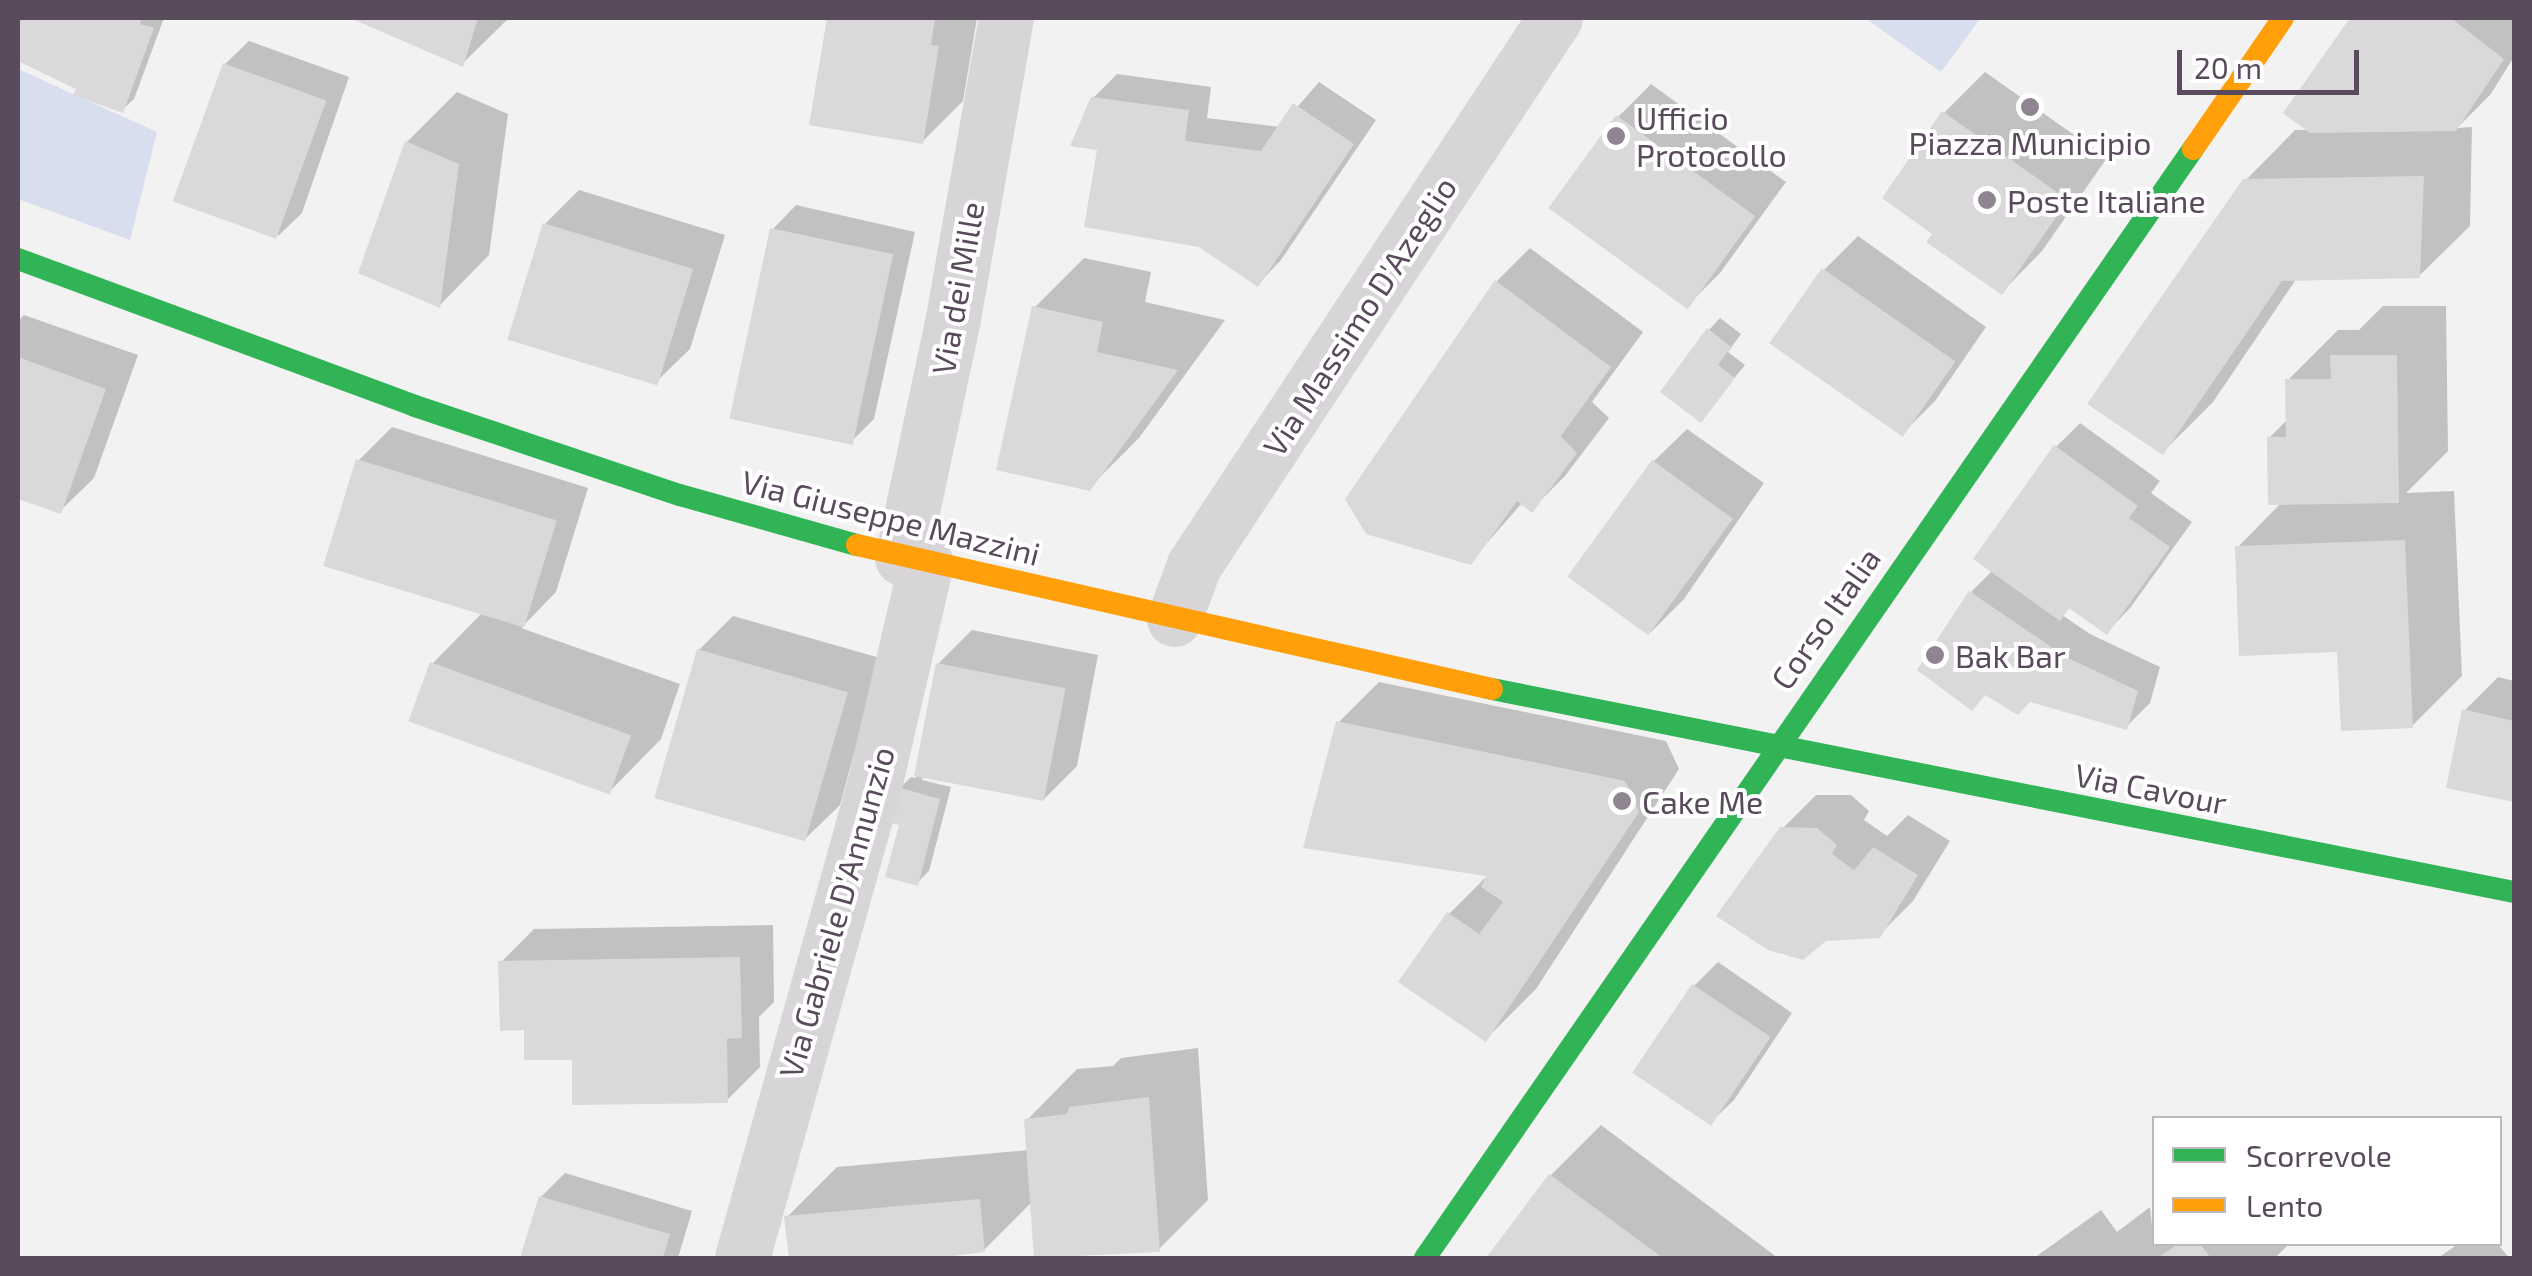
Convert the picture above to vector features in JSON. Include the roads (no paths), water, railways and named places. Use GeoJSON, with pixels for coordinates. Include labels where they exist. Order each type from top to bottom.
{"type":"FeatureCollection","features":[{"type":"Feature","properties":{"kind":"street","name":"Via dei Mille"},"geometry":{"type":"LineString","coordinates":[[914,561],[1006,18]]}},
{"type":"Feature","properties":{"kind":"street","name":"Via Massimo D'Azeglio"},"geometry":{"type":"LineString","coordinates":[[1174,619],[1194,566],[1555,18]]}},
{"type":"Feature","properties":{"kind":"street","name":"Corso Italia"},"geometry":{"type":"LineString","coordinates":[[1425,1258],[1775,746],[2283,18]]}},
{"type":"Feature","properties":{"kind":"street","name":"Via Giuseppe Mazzini"},"geometry":{"type":"LineString","coordinates":[[18,258],[415,406],[680,495],[914,561],[1628,720],[1775,746]]}},
{"type":"Feature","properties":{"kind":"street","name":"Via Gabriele D'Annunzio"},"geometry":{"type":"LineString","coordinates":[[742,1258],[874,786],[914,561]]}},
{"type":"Feature","properties":{"kind":"street","name":"Via Cavour"},"geometry":{"type":"LineString","coordinates":[[1775,746],[2514,892]]}},
{"type":"Feature","properties":{"kind":"place","name":"Piazza Municipio"},"geometry":{"type":"Point","coordinates":[2030,107]}},
{"type":"Feature","properties":{"kind":"place","name":"Ufficio Protocollo"},"geometry":{"type":"Point","coordinates":[1616,136]}},
{"type":"Feature","properties":{"kind":"place","name":"Poste Italiane"},"geometry":{"type":"Point","coordinates":[1987,200]}},
{"type":"Feature","properties":{"kind":"place","name":"Bak Bar"},"geometry":{"type":"Point","coordinates":[1935,655]}},
{"type":"Feature","properties":{"kind":"place","name":"Cake Me"},"geometry":{"type":"Point","coordinates":[1622,801]}}]}
